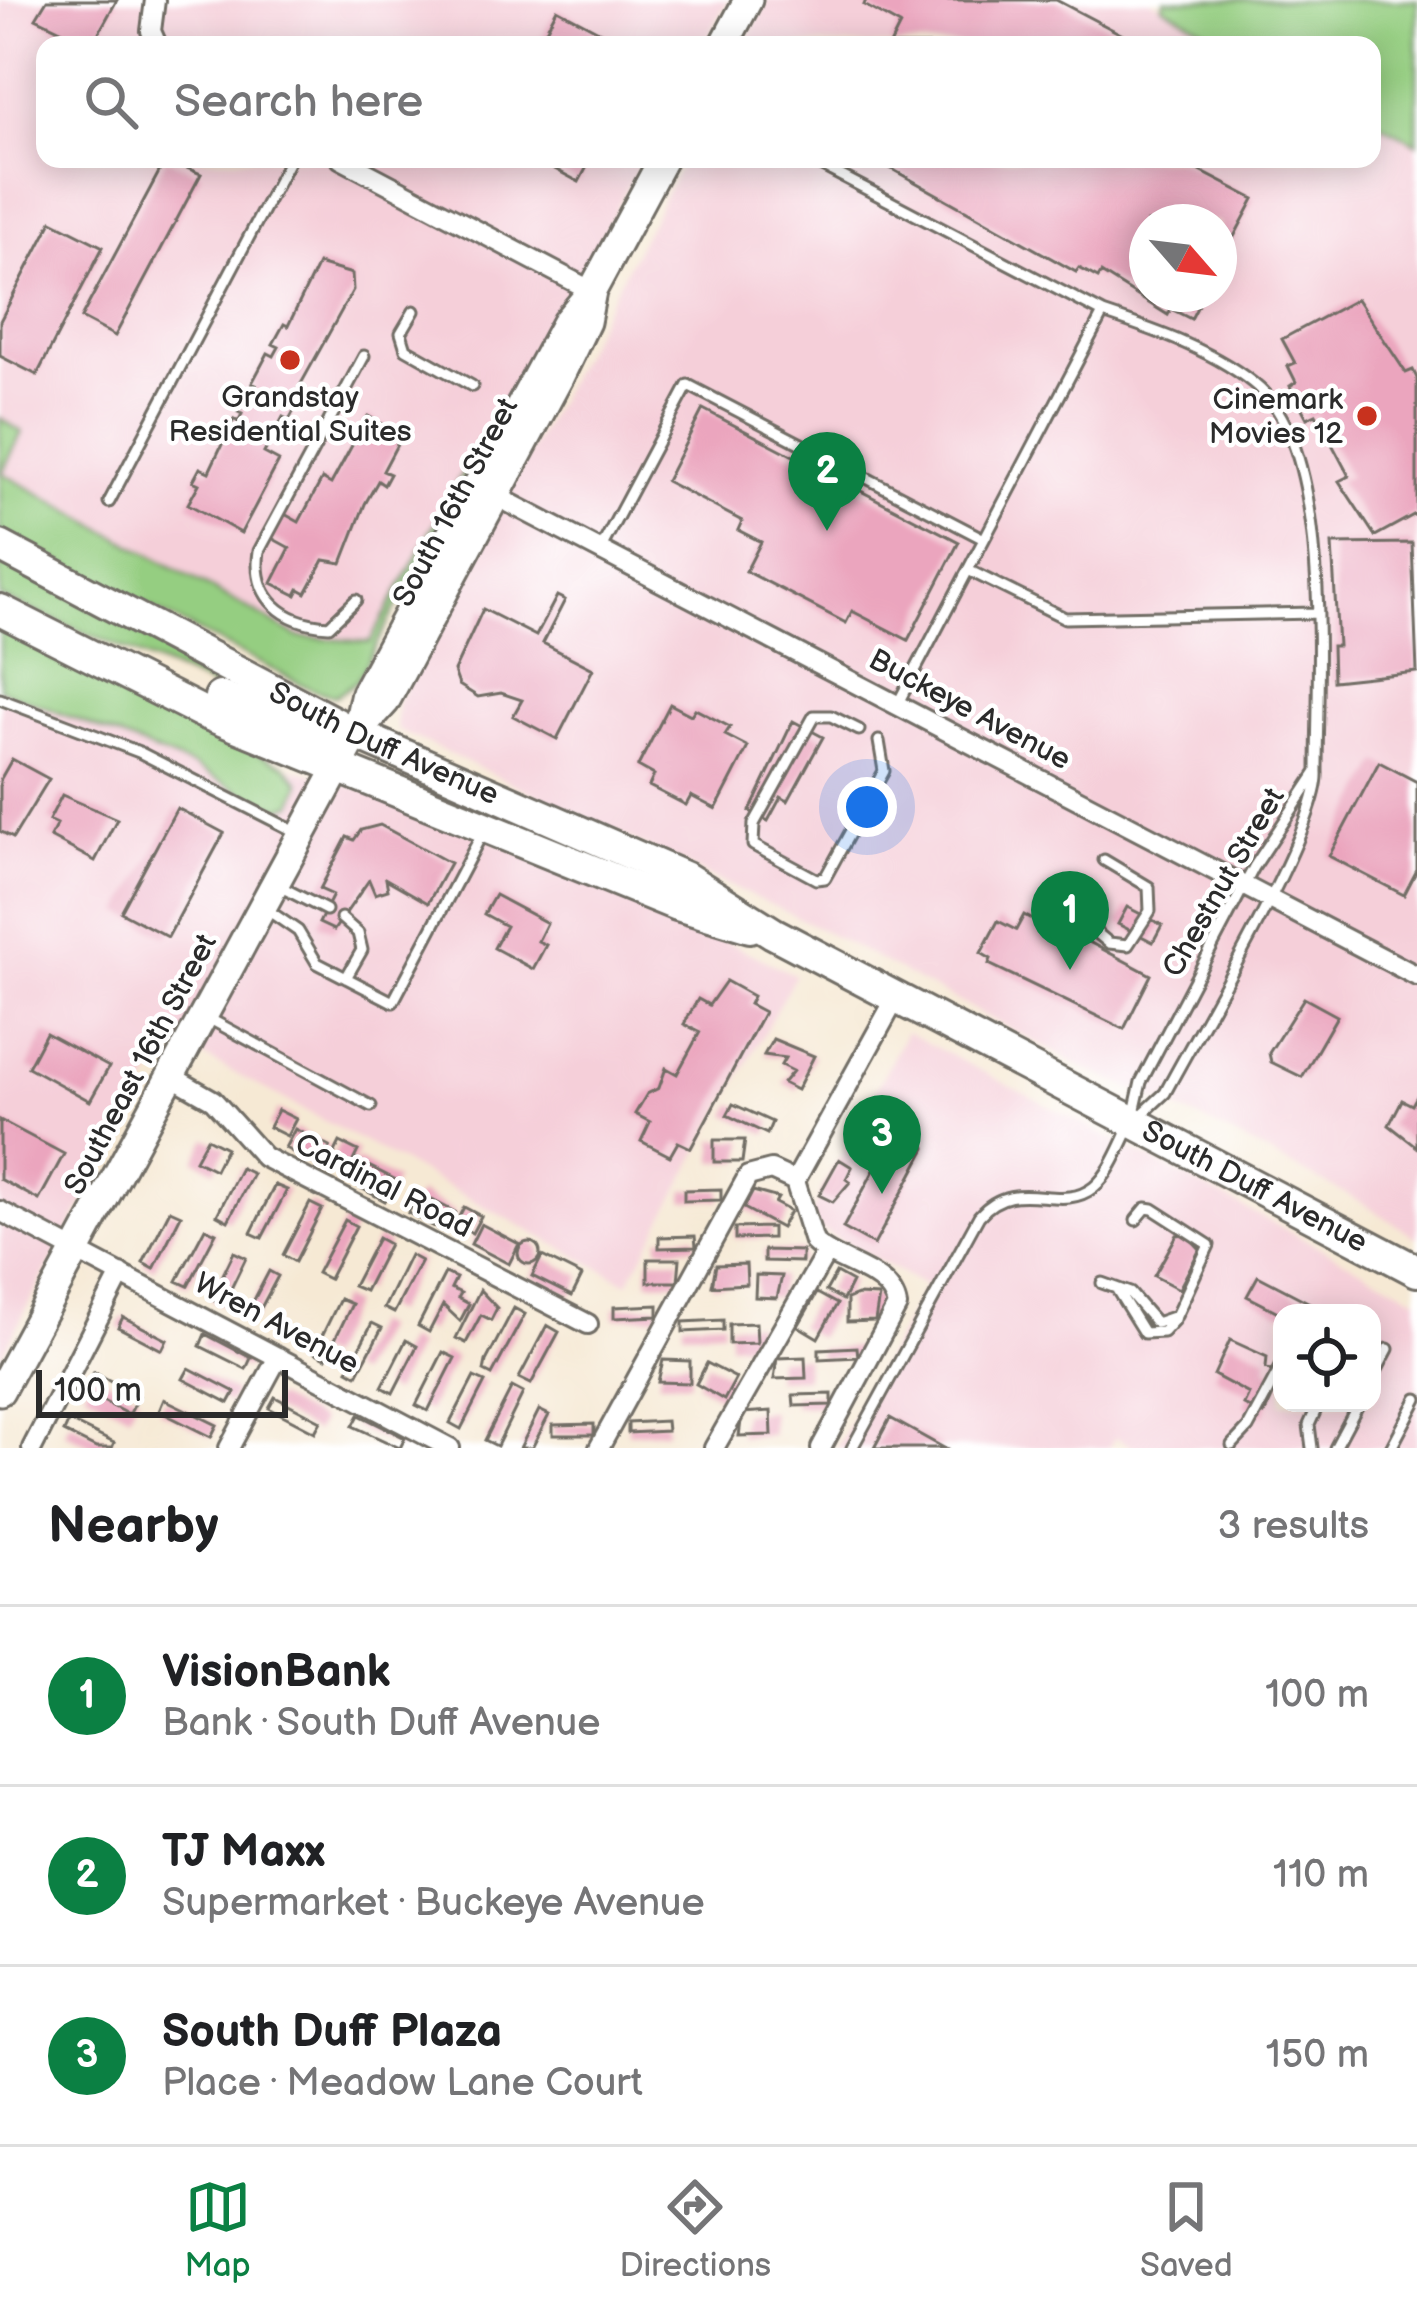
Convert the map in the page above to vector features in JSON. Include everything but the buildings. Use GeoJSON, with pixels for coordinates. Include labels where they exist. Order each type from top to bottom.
{"type":"FeatureCollection","features":[{"type":"Feature","properties":{"kind":"main road"},"geometry":{"type":"LineString","coordinates":[[729,36],[748,0]]}},
{"type":"Feature","properties":{"kind":"main road","name":"South 16th Street"},"geometry":{"type":"LineString","coordinates":[[356,734],[365,693],[566,322],[592,291],[657,168]]}},
{"type":"Feature","properties":{"kind":"main road","name":"South 16th Street"},"geometry":{"type":"LineString","coordinates":[[337,767],[356,734],[385,703],[496,496],[580,336],[592,291]]}},
{"type":"Feature","properties":{"kind":"main road","name":"South Duff Avenue"},"geometry":{"type":"LineString","coordinates":[[0,545],[356,734],[686,878],[773,933],[1417,1271]]}},
{"type":"Feature","properties":{"kind":"main road","name":"South Duff Avenue"},"geometry":{"type":"LineString","coordinates":[[0,610],[202,712],[690,910],[773,933]]}},
{"type":"Feature","properties":{"kind":"main road"},"geometry":{"type":"LineString","coordinates":[[32,627],[315,734],[336,740],[356,734]]}},
{"type":"Feature","properties":{"kind":"main road","name":"Southeast 16th Street"},"geometry":{"type":"LineString","coordinates":[[0,1391],[337,767]]}},
{"type":"Feature","properties":{"kind":"street"},"geometry":{"type":"LineString","coordinates":[[153,36],[154,1]]}},
{"type":"Feature","properties":{"kind":"street"},"geometry":{"type":"LineString","coordinates":[[358,168],[592,291]]}},
{"type":"Feature","properties":{"kind":"street","name":"Buckeye Avenue"},"geometry":{"type":"LineString","coordinates":[[496,496],[1417,976]]}},
{"type":"Feature","properties":{"kind":"street"},"geometry":{"type":"LineString","coordinates":[[821,1448],[897,1306],[885,1282],[826,1253],[814,1242],[795,1181],[896,998]]}},
{"type":"Feature","properties":{"kind":"street","name":"Cardinal Road"},"geometry":{"type":"LineString","coordinates":[[171,1076],[213,1100],[264,1157],[587,1324]]}},
{"type":"Feature","properties":{"kind":"street"},"geometry":{"type":"LineString","coordinates":[[599,1448],[748,1176],[772,1170],[795,1181]]}},
{"type":"Feature","properties":{"kind":"street","name":"Wren Avenue"},"geometry":{"type":"LineString","coordinates":[[0,1211],[278,1357],[422,1442],[450,1448]]}},
{"type":"Feature","properties":{"kind":"street"},"geometry":{"type":"LineString","coordinates":[[714,1448],[826,1253]]}},
{"type":"Feature","properties":{"kind":"street"},"geometry":{"type":"LineString","coordinates":[[32,1448],[121,1274]]}},
{"type":"Feature","properties":{"kind":"street"},"geometry":{"type":"LineString","coordinates":[[230,1448],[278,1357]]}},
{"type":"Feature","properties":{"kind":"lane"},"geometry":{"type":"LineString","coordinates":[[109,502],[285,168]]}},
{"type":"Feature","properties":{"kind":"lane"},"geometry":{"type":"LineString","coordinates":[[826,168],[1103,313],[1142,324],[1264,392],[1308,480],[1318,772]]}},
{"type":"Feature","properties":{"kind":"lane"},"geometry":{"type":"LineString","coordinates":[[413,311],[401,333],[406,349],[472,386]]}},
{"type":"Feature","properties":{"kind":"lane"},"geometry":{"type":"LineString","coordinates":[[897,705],[1103,313]]}},
{"type":"Feature","properties":{"kind":"lane"},"geometry":{"type":"LineString","coordinates":[[356,600],[329,626],[313,625],[265,599],[255,577],[260,551],[364,356]]}},
{"type":"Feature","properties":{"kind":"lane"},"geometry":{"type":"LineString","coordinates":[[600,550],[688,385],[984,539]]}},
{"type":"Feature","properties":{"kind":"lane"},"geometry":{"type":"LineString","coordinates":[[968,570],[1065,619],[1314,613]]}},
{"type":"Feature","properties":{"kind":"lane"},"geometry":{"type":"LineString","coordinates":[[0,699],[139,752],[301,835]]}},
{"type":"Feature","properties":{"kind":"lane"},"geometry":{"type":"LineString","coordinates":[[859,730],[831,716],[814,716],[754,824],[753,845],[816,879],[825,878],[884,771],[879,740]]}},
{"type":"Feature","properties":{"kind":"lane","name":"Chestnut Street"},"geometry":{"type":"LineString","coordinates":[[1132,1123],[1141,1082],[1244,886],[1318,772]]}},
{"type":"Feature","properties":{"kind":"lane","name":"Chestnut Street"},"geometry":{"type":"LineString","coordinates":[[1132,1123],[1165,1093],[1312,808],[1318,772]]}},
{"type":"Feature","properties":{"kind":"lane"},"geometry":{"type":"LineString","coordinates":[[268,895],[298,931],[316,963],[393,1002],[486,827]]}},
{"type":"Feature","properties":{"kind":"lane"},"geometry":{"type":"LineString","coordinates":[[1075,915],[1117,945],[1128,945],[1143,925],[1153,898],[1149,887],[1104,860]]}},
{"type":"Feature","properties":{"kind":"lane"},"geometry":{"type":"LineString","coordinates":[[268,895],[326,910]]}},
{"type":"Feature","properties":{"kind":"lane"},"geometry":{"type":"LineString","coordinates":[[341,918],[358,933],[362,950],[346,978]]}},
{"type":"Feature","properties":{"kind":"lane"},"geometry":{"type":"LineString","coordinates":[[203,1016],[371,1106]]}},
{"type":"Feature","properties":{"kind":"lane"},"geometry":{"type":"LineString","coordinates":[[852,1448],[987,1206],[1005,1196],[1075,1195],[1094,1188],[1132,1123]]}},
{"type":"Feature","properties":{"kind":"lane"},"geometry":{"type":"LineString","coordinates":[[1102,1283],[1135,1297],[1148,1320],[1156,1323],[1176,1316],[1209,1245],[1153,1209],[1145,1208],[1136,1220]]}},
{"type":"Feature","properties":{"kind":"lane"},"geometry":{"type":"LineString","coordinates":[[1381,1362],[1388,1349]]}},
{"type":"Feature","properties":{"kind":"lane"},"geometry":{"type":"LineString","coordinates":[[1232,1445],[1248,1428],[1273,1382]]}},
{"type":"Feature","properties":{"kind":"lane"},"geometry":{"type":"LineString","coordinates":[[1391,1448],[1417,1400]]}},
{"type":"Feature","properties":{"kind":"lane"},"geometry":{"type":"LineString","coordinates":[[1312,1448],[1310,1425],[1315,1412]]}},
{"type":"Feature","properties":{"kind":"lane"},"geometry":{"type":"LineString","coordinates":[[1335,1448],[1354,1412]]}},
{"type":"Feature","properties":{"kind":"shaded area"},"geometry":{"type":"Polygon","coordinates":[[[0,0],[728,0],[709,36],[36,36],[36,168],[638,168],[539,353],[479,459],[478,444],[370,642],[299,637],[1,472],[22,432],[0,418],[0,0]]]}},
{"type":"Feature","properties":{"kind":"shaded area"},"geometry":{"type":"Polygon","coordinates":[[[768,0],[1150,0],[1217,36],[749,36],[768,0]]]}},
{"type":"Feature","properties":{"kind":"shaded area"},"geometry":{"type":"Polygon","coordinates":[[[1381,124],[1417,143],[1417,1238],[1363,1203],[1213,1125],[1090,1071],[805,921],[396,729],[398,702],[679,168],[1381,168],[1381,124]]]}},
{"type":"Feature","properties":{"kind":"shaded area"},"geometry":{"type":"Polygon","coordinates":[[[0,689],[194,767],[260,802],[282,808],[295,772],[286,766],[376,794],[632,896],[795,975],[628,1283],[171,1039],[0,1358],[0,689]]]}},
{"type":"Feature","properties":{"kind":"shaded area"},"geometry":{"type":"Polygon","coordinates":[[[906,1032],[1417,1298],[1417,1448],[1135,1448],[1115,1437],[1109,1448],[836,1448],[925,1286],[807,1222],[906,1032]]]}},
{"type":"Feature","properties":{"kind":"green space"},"geometry":{"type":"Polygon","coordinates":[[[1165,0],[1417,0],[1417,143],[1381,124],[1381,36],[1217,36],[1162,6],[1165,0]]]}},
{"type":"Feature","properties":{"kind":"green space"},"geometry":{"type":"Polygon","coordinates":[[[0,418],[22,432],[2,473],[299,637],[370,642],[479,442],[481,446],[357,681],[335,696],[313,690],[0,531],[0,418]]]}},
{"type":"Feature","properties":{"kind":"green space"},"geometry":{"type":"Polygon","coordinates":[[[0,560],[269,702],[266,709],[0,597],[0,560]]]}},
{"type":"Feature","properties":{"kind":"green space"},"geometry":{"type":"Polygon","coordinates":[[[0,621],[135,699],[286,766],[300,783],[293,804],[282,808],[260,802],[194,767],[0,689],[0,621]]]}},
{"type":"Feature","properties":{"kind":"place","name":"Grandstay Residential Suites"},"geometry":{"type":"Point","coordinates":[290,360]}},
{"type":"Feature","properties":{"kind":"place","name":"Cinemark Movies 12"},"geometry":{"type":"Point","coordinates":[1367,416]}},
{"type":"Feature","properties":{"kind":"place","name":"TJ Maxx"},"geometry":{"type":"Point","coordinates":[827,531]}},
{"type":"Feature","properties":{"kind":"place","name":"VisionBank"},"geometry":{"type":"Point","coordinates":[1070,970]}},
{"type":"Feature","properties":{"kind":"place","name":"South Duff Plaza"},"geometry":{"type":"Point","coordinates":[882,1194]}}]}
